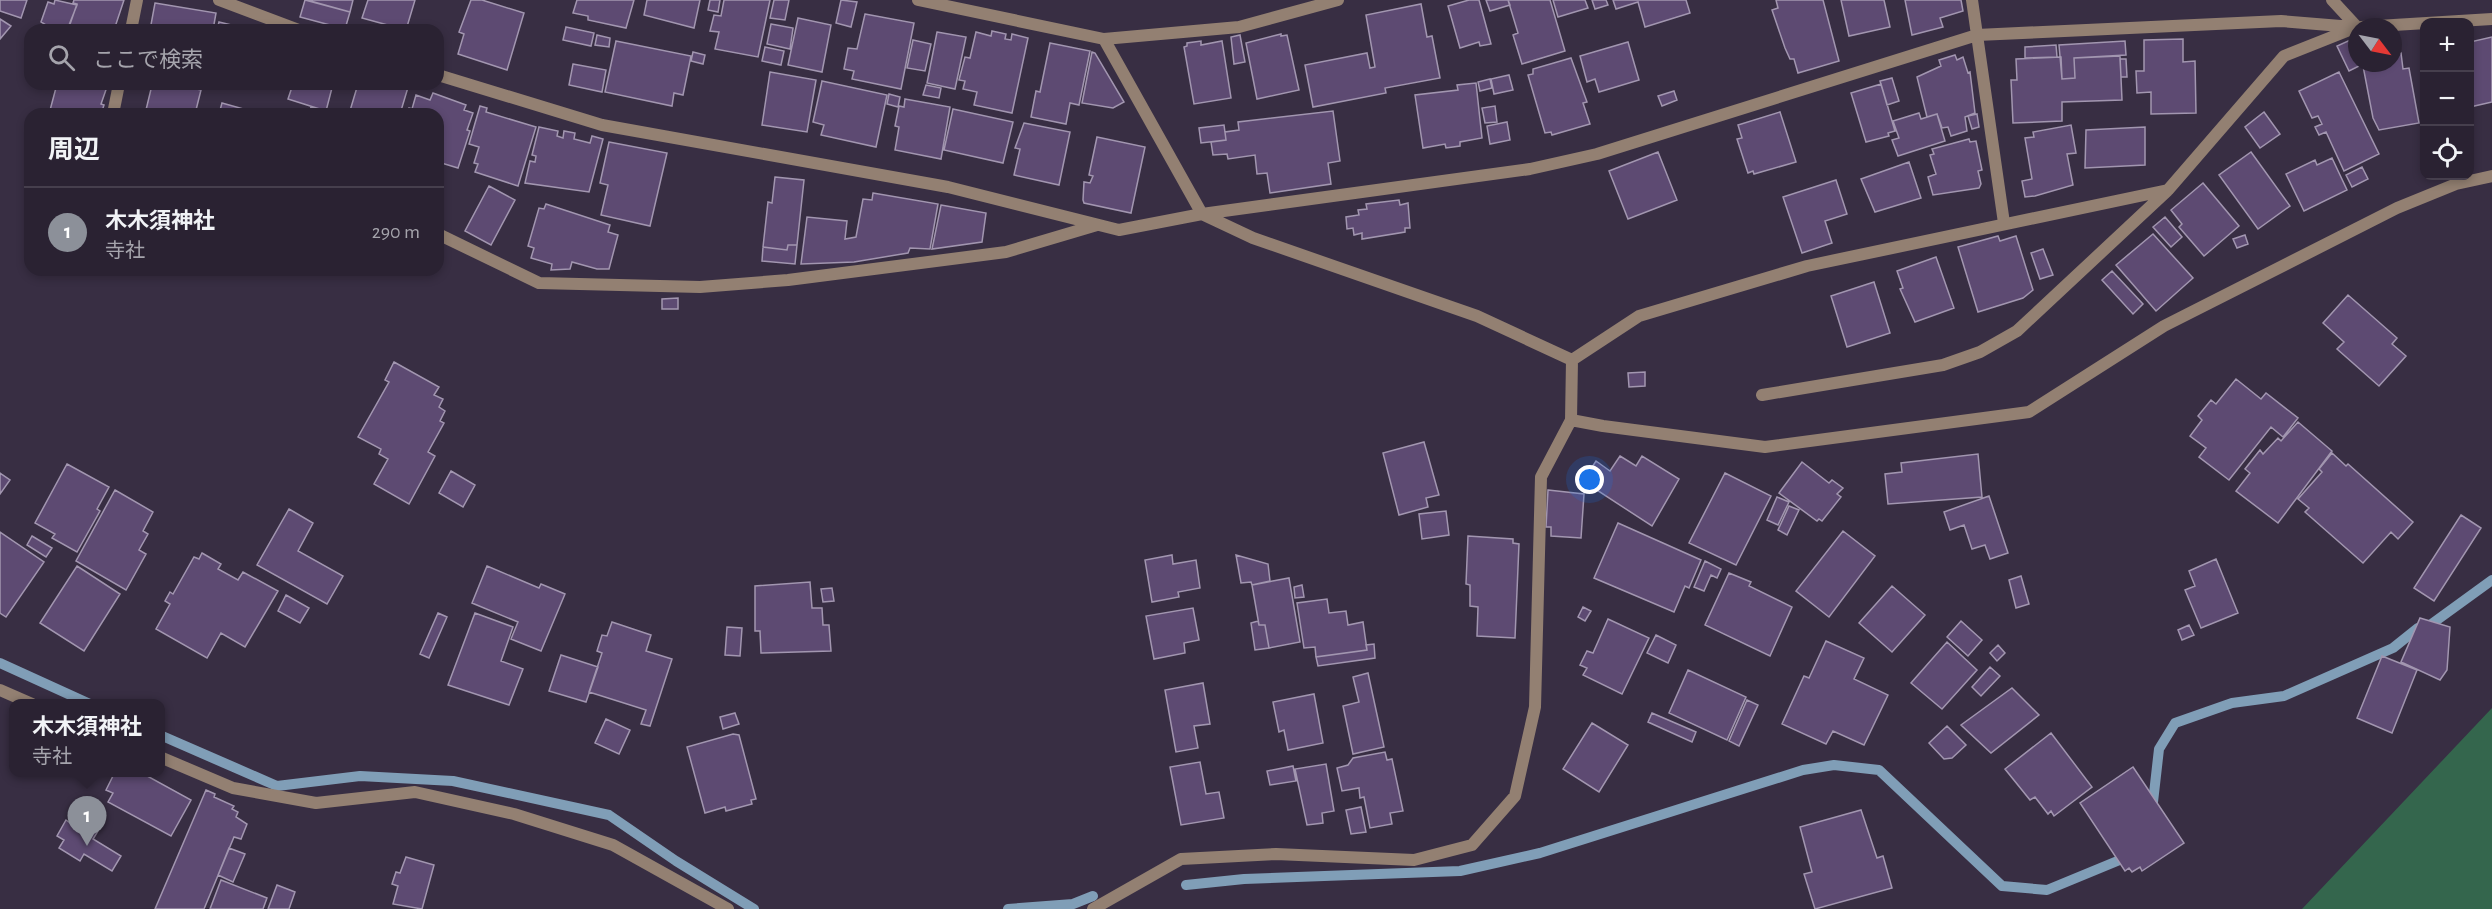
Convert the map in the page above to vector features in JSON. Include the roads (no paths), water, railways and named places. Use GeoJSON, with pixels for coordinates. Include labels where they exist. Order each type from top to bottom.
{"type":"FeatureCollection","features":[{"type":"Feature","properties":{"kind":"street"},"geometry":{"type":"LineString","coordinates":[[132,24],[137,0]]}},
{"type":"Feature","properties":{"kind":"street"},"geometry":{"type":"LineString","coordinates":[[219,0],[283,24]]}},
{"type":"Feature","properties":{"kind":"street"},"geometry":{"type":"LineString","coordinates":[[918,0],[1104,39],[1239,27],[1338,0]]}},
{"type":"Feature","properties":{"kind":"street"},"geometry":{"type":"LineString","coordinates":[[1972,0],[2004,223]]}},
{"type":"Feature","properties":{"kind":"street"},"geometry":{"type":"LineString","coordinates":[[2332,0],[2350,18]]}},
{"type":"Feature","properties":{"kind":"street"},"geometry":{"type":"LineString","coordinates":[[2402,24],[2492,19]]}},
{"type":"Feature","properties":{"kind":"street"},"geometry":{"type":"LineString","coordinates":[[444,77],[602,125],[948,187],[1119,230],[1202,214],[1530,170],[1597,154],[1977,35],[2281,21],[2357,27],[2284,56],[2168,190],[2017,331],[1980,352],[1943,365],[1762,395]]}},
{"type":"Feature","properties":{"kind":"street"},"geometry":{"type":"LineString","coordinates":[[1104,39],[1202,214],[1253,238],[1477,316],[1572,360]]}},
{"type":"Feature","properties":{"kind":"street"},"geometry":{"type":"LineString","coordinates":[[114,108],[118,90]]}},
{"type":"Feature","properties":{"kind":"street"},"geometry":{"type":"LineString","coordinates":[[1572,420],[1765,447],[2029,412],[2164,326],[2397,208],[2456,184],[2492,176]]}},
{"type":"Feature","properties":{"kind":"street"},"geometry":{"type":"LineString","coordinates":[[1572,360],[1639,316],[1807,266],[2168,190]]}},
{"type":"Feature","properties":{"kind":"street"},"geometry":{"type":"LineString","coordinates":[[444,237],[539,283],[700,287],[788,280],[1006,252],[1099,225]]}},
{"type":"Feature","properties":{"kind":"street"},"geometry":{"type":"LineString","coordinates":[[1093,909],[1181,859],[1276,854],[1414,860],[1472,845],[1515,796],[1535,707],[1541,477],[1572,420],[1572,360]]}},
{"type":"Feature","properties":{"kind":"street"},"geometry":{"type":"LineString","coordinates":[[0,690],[21,699]]}},
{"type":"Feature","properties":{"kind":"street"},"geometry":{"type":"LineString","coordinates":[[165,759],[233,788],[316,803],[415,792],[514,814],[613,845],[728,909]]}},
{"type":"Feature","properties":{"kind":"waterway"},"geometry":{"type":"LineString","coordinates":[[2152,811],[2159,749],[2175,723],[2232,703],[2284,696],[2393,648],[2418,628],[2426,628],[2492,580]]}},
{"type":"Feature","properties":{"kind":"waterway"},"geometry":{"type":"LineString","coordinates":[[0,663],[79,699]]}},
{"type":"Feature","properties":{"kind":"waterway"},"geometry":{"type":"LineString","coordinates":[[165,737],[277,786],[360,776],[453,781],[609,815],[676,861],[754,909]]}},
{"type":"Feature","properties":{"kind":"waterway"},"geometry":{"type":"LineString","coordinates":[[1186,885],[1244,879],[1460,871],[1540,853],[1803,770],[1834,765],[1879,770],[2002,886],[2047,890],[2127,857],[2130,853]]}},
{"type":"Feature","properties":{"kind":"waterway"},"geometry":{"type":"LineString","coordinates":[[1008,909],[1073,904],[1093,896]]}},
{"type":"Feature","properties":{"kind":"place","name":"木木須神社"},"geometry":{"type":"Point","coordinates":[87,846]}}]}
